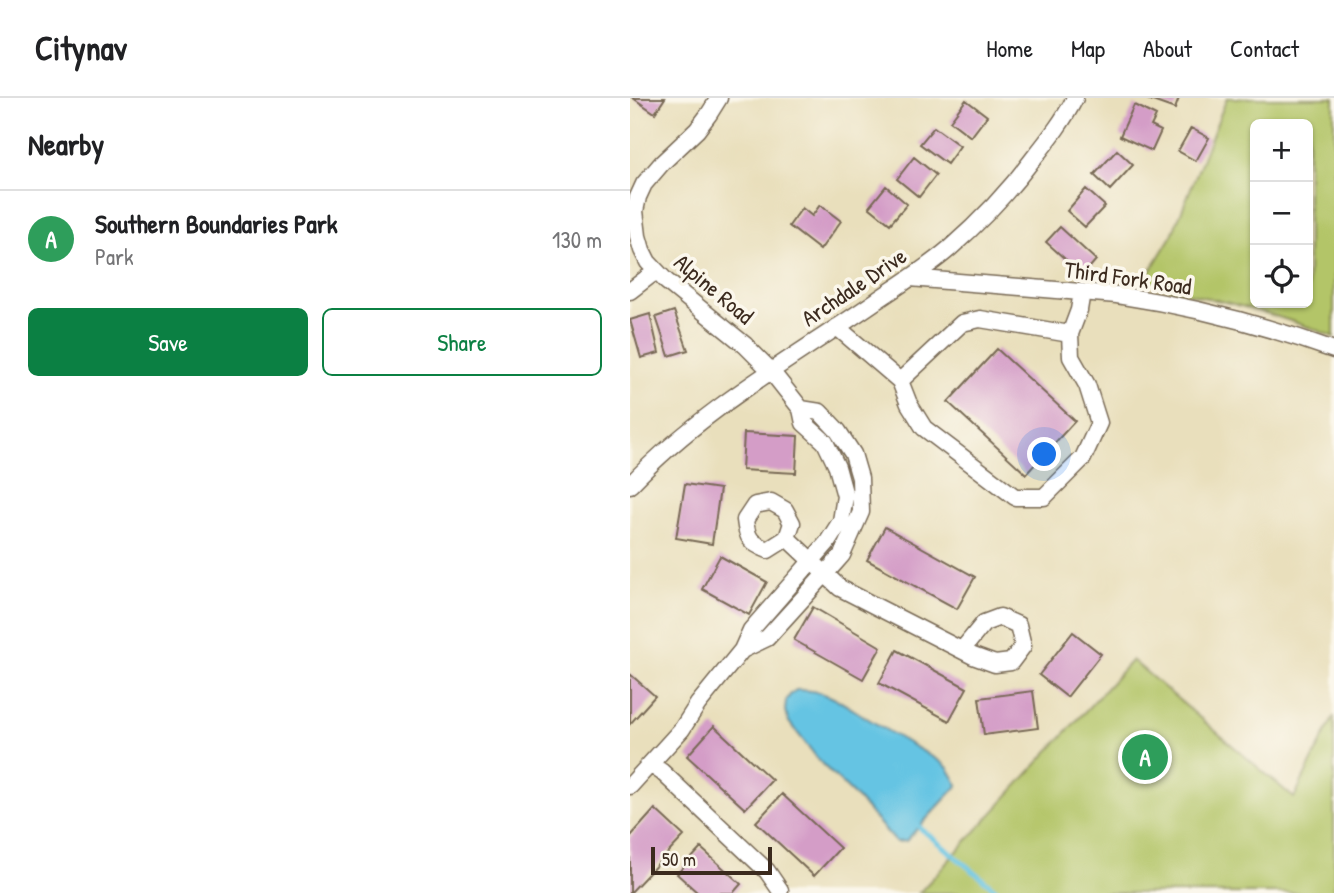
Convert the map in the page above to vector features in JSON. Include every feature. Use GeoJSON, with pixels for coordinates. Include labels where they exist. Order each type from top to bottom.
{"type":"FeatureCollection","features":[{"type":"Feature","properties":{"kind":"street","name":"Alpine Road"},"geometry":{"type":"LineString","coordinates":[[719,98],[697,130],[644,184],[635,211],[642,250],[648,262],[666,281],[745,345],[771,371],[801,409],[804,423],[825,442],[837,467],[845,496],[841,521],[827,543],[751,630],[742,650]]}},
{"type":"Feature","properties":{"kind":"street","name":"Archdale Drive"},"geometry":{"type":"LineString","coordinates":[[630,485],[684,433],[950,248],[1008,192],[1061,124],[1075,98]]}},
{"type":"Feature","properties":{"kind":"street"},"geometry":{"type":"LineString","coordinates":[[630,292],[656,271]]}},
{"type":"Feature","properties":{"kind":"street","name":"Third Fork Road"},"geometry":{"type":"LineString","coordinates":[[910,278],[1137,298],[1232,319],[1302,338],[1334,350]]}},
{"type":"Feature","properties":{"kind":"street"},"geometry":{"type":"LineString","coordinates":[[837,327],[900,381],[909,404],[924,428],[1015,497],[1045,497],[1083,458],[1099,423],[1087,385],[1071,357],[1070,334],[1082,292]]}},
{"type":"Feature","properties":{"kind":"street"},"geometry":{"type":"LineString","coordinates":[[900,381],[962,324],[979,319],[1070,334]]}},
{"type":"Feature","properties":{"kind":"street"},"geometry":{"type":"LineString","coordinates":[[630,786],[682,729],[698,704],[742,650],[767,638],[842,555],[860,512],[860,478],[853,454],[838,431],[820,412],[801,409]]}},
{"type":"Feature","properties":{"kind":"street"},"geometry":{"type":"LineString","coordinates":[[787,538],[841,588],[962,650]]}},
{"type":"Feature","properties":{"kind":"street"},"geometry":{"type":"LineString","coordinates":[[650,764],[662,772],[767,871],[780,890]]}},
{"type":"Feature","properties":{"kind":"green space"},"geometry":{"type":"Polygon","coordinates":[[[1227,98],[1334,98],[1334,337],[1269,314],[1144,281],[1172,235],[1227,98]]]}},
{"type":"Feature","properties":{"kind":"green space"},"geometry":{"type":"Polygon","coordinates":[[[1132,660],[1294,798],[1334,716],[1334,893],[919,893],[1132,660]]]}},
{"type":"Feature","properties":{"kind":"water"},"geometry":{"type":"Polygon","coordinates":[[[796,690],[819,692],[847,705],[941,762],[958,785],[906,841],[896,842],[822,764],[789,722],[785,711],[786,701],[796,690]]]}},
{"type":"Feature","properties":{"kind":"building"},"geometry":{"type":"Polygon","coordinates":[[[633,98],[665,98],[655,113],[633,98]]]}},
{"type":"Feature","properties":{"kind":"building"},"geometry":{"type":"Polygon","coordinates":[[[1144,98],[1179,98],[1175,109],[1144,98]]]}},
{"type":"Feature","properties":{"kind":"building"},"geometry":{"type":"Polygon","coordinates":[[[966,100],[987,116],[971,137],[950,121],[966,100]]]}},
{"type":"Feature","properties":{"kind":"building"},"geometry":{"type":"Polygon","coordinates":[[[1134,105],[1156,116],[1151,126],[1161,131],[1152,151],[1120,136],[1134,105]]]}},
{"type":"Feature","properties":{"kind":"building"},"geometry":{"type":"Polygon","coordinates":[[[934,127],[960,146],[947,164],[920,144],[934,127]]]}},
{"type":"Feature","properties":{"kind":"building"},"geometry":{"type":"Polygon","coordinates":[[[1191,128],[1209,138],[1196,161],[1178,151],[1191,128]]]}},
{"type":"Feature","properties":{"kind":"building"},"geometry":{"type":"Polygon","coordinates":[[[1117,150],[1133,165],[1110,190],[1094,175],[1117,150]]]}},
{"type":"Feature","properties":{"kind":"building"},"geometry":{"type":"Polygon","coordinates":[[[914,157],[936,175],[919,197],[897,179],[914,157]]]}},
{"type":"Feature","properties":{"kind":"building"},"geometry":{"type":"Polygon","coordinates":[[[886,186],[907,204],[890,224],[869,207],[886,186]]]}},
{"type":"Feature","properties":{"kind":"building"},"geometry":{"type":"Polygon","coordinates":[[[1086,189],[1105,206],[1085,227],[1067,211],[1086,189]]]}},
{"type":"Feature","properties":{"kind":"building"},"geometry":{"type":"Polygon","coordinates":[[[820,205],[841,221],[820,250],[789,226],[802,208],[812,216],[820,205]]]}},
{"type":"Feature","properties":{"kind":"building"},"geometry":{"type":"Polygon","coordinates":[[[1060,227],[1096,260],[1083,275],[1046,242],[1060,227]]]}},
{"type":"Feature","properties":{"kind":"building"},"geometry":{"type":"Polygon","coordinates":[[[674,311],[688,350],[669,356],[656,317],[674,311]]]}},
{"type":"Feature","properties":{"kind":"building"},"geometry":{"type":"Polygon","coordinates":[[[650,314],[659,353],[641,358],[630,320],[650,314]]]}},
{"type":"Feature","properties":{"kind":"building"},"geometry":{"type":"Polygon","coordinates":[[[997,349],[1075,421],[1026,474],[948,402],[997,349]]]}},
{"type":"Feature","properties":{"kind":"building"},"geometry":{"type":"Polygon","coordinates":[[[744,433],[798,436],[796,473],[742,470],[744,433]]]}},
{"type":"Feature","properties":{"kind":"building"},"geometry":{"type":"Polygon","coordinates":[[[685,484],[720,489],[712,544],[676,538],[685,484]]]}},
{"type":"Feature","properties":{"kind":"building"},"geometry":{"type":"Polygon","coordinates":[[[885,527],[975,577],[957,609],[867,560],[885,527]]]}},
{"type":"Feature","properties":{"kind":"building"},"geometry":{"type":"Polygon","coordinates":[[[720,556],[767,582],[749,615],[702,589],[720,556]]]}},
{"type":"Feature","properties":{"kind":"building"},"geometry":{"type":"Polygon","coordinates":[[[813,607],[881,647],[863,679],[794,640],[813,607]]]}},
{"type":"Feature","properties":{"kind":"building"},"geometry":{"type":"Polygon","coordinates":[[[1073,632],[1101,654],[1067,697],[1039,675],[1073,632]]]}},
{"type":"Feature","properties":{"kind":"building"},"geometry":{"type":"Polygon","coordinates":[[[897,650],[967,688],[949,721],[879,683],[897,650]]]}},
{"type":"Feature","properties":{"kind":"building"},"geometry":{"type":"Polygon","coordinates":[[[630,674],[655,696],[630,724],[630,674]]]}},
{"type":"Feature","properties":{"kind":"building"},"geometry":{"type":"Polygon","coordinates":[[[1033,691],[1038,728],[984,735],[979,698],[1033,691]]]}},
{"type":"Feature","properties":{"kind":"building"},"geometry":{"type":"Polygon","coordinates":[[[714,726],[772,780],[745,809],[687,756],[714,726]]]}},
{"type":"Feature","properties":{"kind":"building"},"geometry":{"type":"Polygon","coordinates":[[[782,794],[840,848],[814,876],[756,822],[782,794]]]}},
{"type":"Feature","properties":{"kind":"building"},"geometry":{"type":"Polygon","coordinates":[[[655,809],[684,836],[630,893],[630,837],[655,809]]]}},
{"type":"Feature","properties":{"kind":"building"},"geometry":{"type":"Polygon","coordinates":[[[701,848],[741,884],[733,893],[698,893],[677,874],[701,848]]]}},
{"type":"Feature","properties":{"kind":"waterway"},"geometry":{"type":"LineString","coordinates":[[917,823],[1000,893]]}},
{"type":"Feature","properties":{"kind":"place","name":"Southern Boundaries Park"},"geometry":{"type":"Point","coordinates":[1145,757]}}]}
